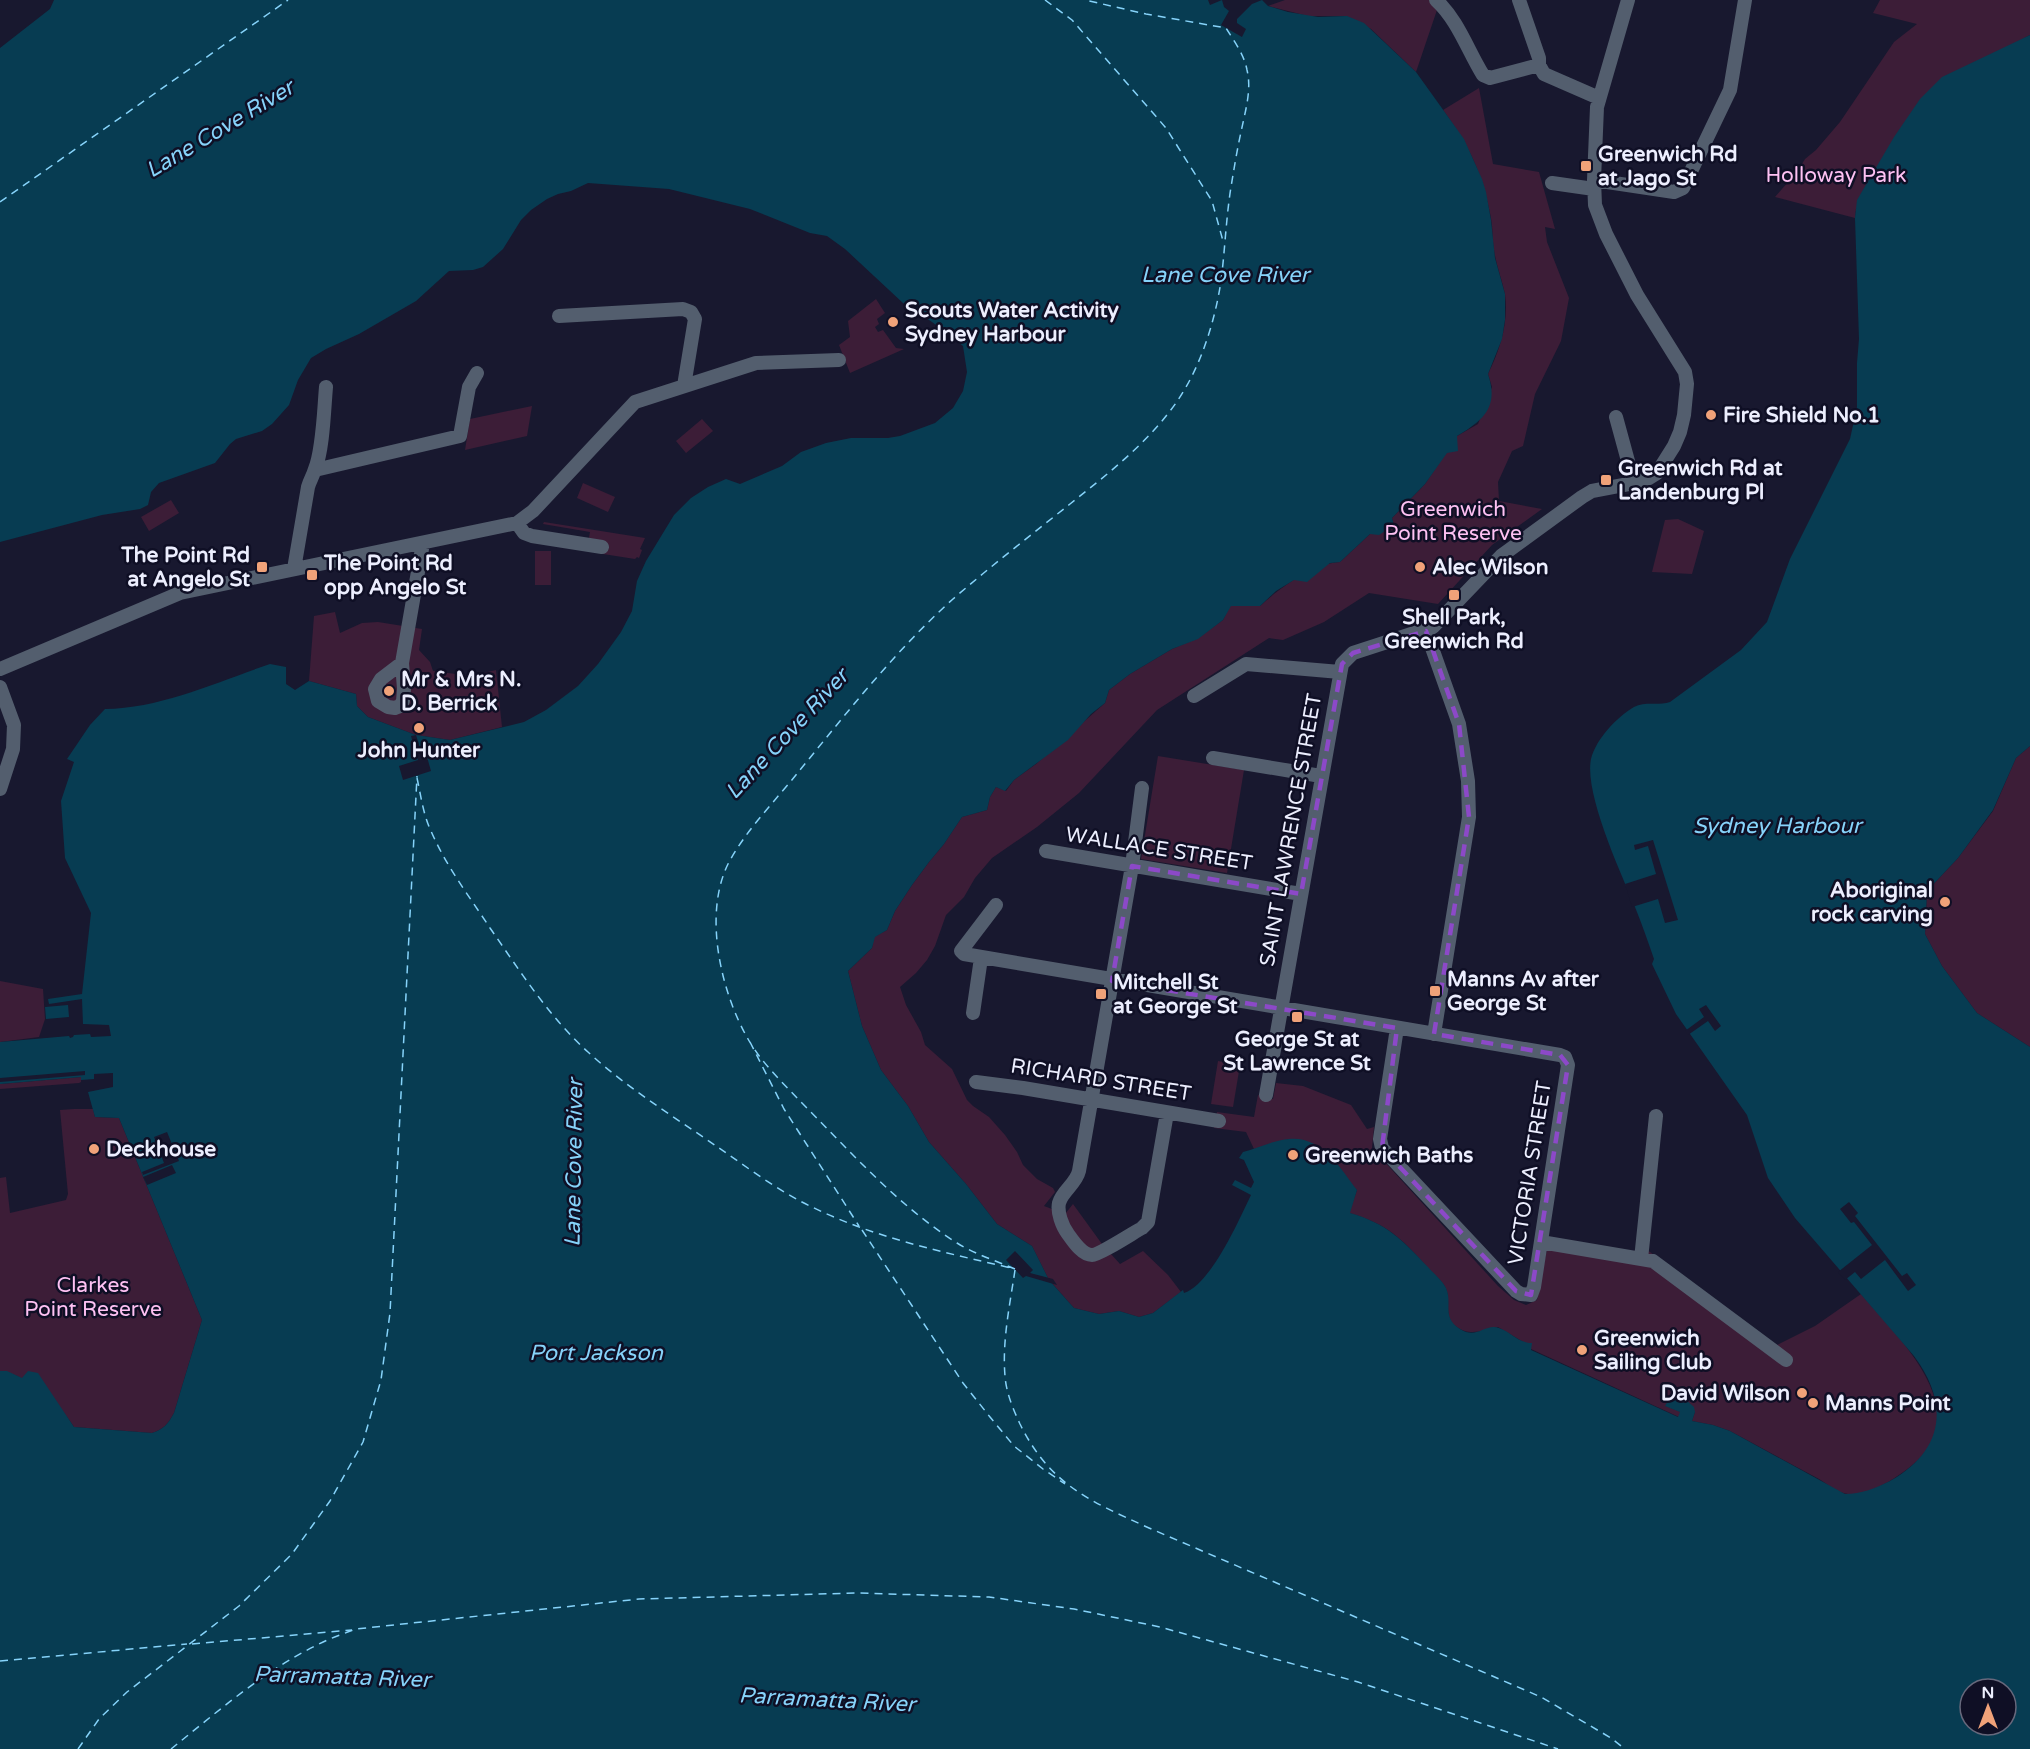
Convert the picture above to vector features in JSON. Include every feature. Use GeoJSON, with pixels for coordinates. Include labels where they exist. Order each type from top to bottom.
{"type":"FeatureCollection","features":[{"type":"Feature","properties":{"kind":"street"},"geometry":{"type":"LineString","coordinates":[[1436,0],[1442,5],[1460,33],[1483,75],[1490,78],[1539,65]]}},
{"type":"Feature","properties":{"kind":"street"},"geometry":{"type":"LineString","coordinates":[[1519,0],[1539,58],[1539,65],[1544,74],[1599,98]]}},
{"type":"Feature","properties":{"kind":"street"},"geometry":{"type":"LineString","coordinates":[[996,905],[961,951],[964,954],[1434,1034],[1469,816],[1459,724],[1426,631],[1441,621],[1501,556],[1582,497],[1602,489],[1634,483],[1658,473],[1680,432],[1686,384],[1685,372],[1637,295],[1606,234],[1595,205],[1595,122],[1599,98],[1628,0]]}},
{"type":"Feature","properties":{"kind":"street"},"geometry":{"type":"LineString","coordinates":[[1552,183],[1674,192],[1683,188],[1730,90],[1745,0]]}},
{"type":"Feature","properties":{"kind":"street"},"geometry":{"type":"LineString","coordinates":[[559,316],[683,309],[691,312],[695,319],[684,386]]}},
{"type":"Feature","properties":{"kind":"street"},"geometry":{"type":"LineString","coordinates":[[0,669],[180,593],[517,523],[533,512],[634,402],[756,363],[839,360]]}},
{"type":"Feature","properties":{"kind":"street"},"geometry":{"type":"LineString","coordinates":[[315,470],[460,436],[469,387],[477,373]]}},
{"type":"Feature","properties":{"kind":"street"},"geometry":{"type":"LineString","coordinates":[[294,569],[308,487],[315,470],[326,387]]}},
{"type":"Feature","properties":{"kind":"street"},"geometry":{"type":"LineString","coordinates":[[1616,417],[1634,483]]}},
{"type":"Feature","properties":{"kind":"street"},"geometry":{"type":"LineString","coordinates":[[517,523],[524,533],[532,536],[602,547]]}},
{"type":"Feature","properties":{"kind":"street"},"geometry":{"type":"LineString","coordinates":[[402,663],[423,543]]}},
{"type":"Feature","properties":{"kind":"street","name":"SAINT LAWRENCE STREET"},"geometry":{"type":"LineString","coordinates":[[1266,1095],[1342,664],[1353,653],[1426,631]]}},
{"type":"Feature","properties":{"kind":"street"},"geometry":{"type":"LineString","coordinates":[[1194,696],[1246,664],[1340,672]]}},
{"type":"Feature","properties":{"kind":"street"},"geometry":{"type":"LineString","coordinates":[[0,687],[14,725],[13,749],[0,789]]}},
{"type":"Feature","properties":{"kind":"street"},"geometry":{"type":"LineString","coordinates":[[1213,758],[1321,776]]}},
{"type":"Feature","properties":{"kind":"street"},"geometry":{"type":"LineString","coordinates":[[1142,788],[1132,866],[1078,1175],[1060,1202],[1064,1230],[1078,1247],[1089,1255],[1096,1254],[1145,1226],[1151,1214],[1167,1113]]}},
{"type":"Feature","properties":{"kind":"street","name":"WALLACE STREET"},"geometry":{"type":"LineString","coordinates":[[1046,851],[1302,894]]}},
{"type":"Feature","properties":{"kind":"street"},"geometry":{"type":"LineString","coordinates":[[973,1013],[981,958]]}},
{"type":"Feature","properties":{"kind":"street","name":"VICTORIA STREET"},"geometry":{"type":"LineString","coordinates":[[1397,1028],[1380,1139],[1382,1148],[1516,1291],[1527,1296],[1531,1295],[1568,1065],[1565,1057],[1560,1055],[1434,1034]]}},
{"type":"Feature","properties":{"kind":"street","name":"RICHARD STREET"},"geometry":{"type":"LineString","coordinates":[[976,1082],[1219,1120]]}},
{"type":"Feature","properties":{"kind":"street"},"geometry":{"type":"LineString","coordinates":[[1641,1259],[1656,1116]]}},
{"type":"Feature","properties":{"kind":"street"},"geometry":{"type":"LineString","coordinates":[[1541,1242],[1653,1261],[1786,1360]]}},
{"type":"Feature","properties":{"kind":"highlighted area"},"geometry":{"type":"Polygon","coordinates":[[[1426,631],[1459,724],[1469,817],[1434,1034],[1560,1055],[1568,1065],[1531,1295],[1516,1291],[1382,1148],[1397,1028],[1112,981],[1132,866],[1301,894],[1342,664],[1353,653],[1426,631]]]}},
{"type":"Feature","properties":{"kind":"green space"},"geometry":{"type":"Polygon","coordinates":[[[1285,0],[1430,0],[1438,7],[1416,72],[1371,29],[1346,16],[1308,16],[1268,6],[1285,0]]]}},
{"type":"Feature","properties":{"kind":"green space","name":"Holloway Park"},"geometry":{"type":"Polygon","coordinates":[[[1880,0],[2030,0],[2030,35],[2002,50],[1856,209],[1855,218],[1775,197],[1805,159],[1816,150],[1840,122],[1894,42],[1917,24],[1873,13],[1880,0]]]}},
{"type":"Feature","properties":{"kind":"green space","name":"Greenwich Point Reserve"},"geometry":{"type":"Polygon","coordinates":[[[1479,88],[1493,164],[1539,172],[1555,229],[1545,227],[1547,242],[1569,298],[1561,341],[1535,394],[1523,446],[1512,451],[1498,482],[1499,501],[1542,509],[1492,545],[1438,604],[1369,593],[1324,622],[1283,640],[1269,638],[1157,710],[1079,793],[1037,827],[992,858],[975,878],[964,897],[946,915],[935,946],[927,960],[900,987],[925,1045],[952,1069],[967,1100],[989,1117],[1005,1135],[1023,1165],[1037,1179],[1053,1188],[1055,1192],[1044,1206],[1065,1214],[1073,1204],[1102,1244],[1120,1264],[1143,1251],[1168,1275],[1181,1292],[1153,1313],[1139,1317],[1119,1311],[1099,1314],[1074,1308],[1049,1280],[1032,1246],[997,1224],[929,1142],[908,1106],[881,1070],[862,1026],[848,971],[872,948],[874,937],[887,930],[895,911],[912,885],[962,817],[987,810],[990,797],[996,787],[1006,791],[1014,780],[1036,764],[1105,703],[1109,690],[1130,674],[1172,649],[1198,638],[1223,620],[1230,606],[1260,606],[1308,572],[1340,562],[1370,534],[1394,526],[1392,518],[1425,484],[1457,436],[1478,424],[1492,387],[1488,374],[1502,336],[1506,315],[1505,294],[1493,246],[1491,218],[1484,187],[1468,148],[1443,110],[1479,88]]]}},
{"type":"Feature","properties":{"kind":"green space"},"geometry":{"type":"Polygon","coordinates":[[[876,299],[885,313],[877,319],[879,324],[875,327],[878,332],[883,330],[896,348],[904,349],[850,373],[839,345],[850,337],[848,321],[876,299]]]}},
{"type":"Feature","properties":{"kind":"green space"},"geometry":{"type":"Polygon","coordinates":[[[532,406],[527,436],[465,450],[470,419],[532,406]]]}},
{"type":"Feature","properties":{"kind":"green space"},"geometry":{"type":"Polygon","coordinates":[[[702,419],[713,431],[686,453],[676,441],[702,419]]]}},
{"type":"Feature","properties":{"kind":"green space"},"geometry":{"type":"Polygon","coordinates":[[[583,483],[615,497],[608,512],[577,498],[583,483]]]}},
{"type":"Feature","properties":{"kind":"green space"},"geometry":{"type":"Polygon","coordinates":[[[171,500],[179,513],[149,531],[141,517],[171,500]]]}},
{"type":"Feature","properties":{"kind":"green space"},"geometry":{"type":"Polygon","coordinates":[[[1678,519],[1704,531],[1692,574],[1652,572],[1665,520],[1678,519]]]}},
{"type":"Feature","properties":{"kind":"green space"},"geometry":{"type":"Polygon","coordinates":[[[544,522],[645,538],[639,558],[603,554],[603,551],[589,538],[590,532],[543,524],[544,522]]]}},
{"type":"Feature","properties":{"kind":"green space"},"geometry":{"type":"Polygon","coordinates":[[[535,551],[551,551],[551,585],[535,585],[535,551]]]}},
{"type":"Feature","properties":{"kind":"green space"},"geometry":{"type":"Polygon","coordinates":[[[335,612],[340,633],[362,623],[378,622],[422,629],[419,650],[430,662],[433,671],[471,676],[496,670],[502,727],[450,740],[416,735],[368,717],[357,706],[356,694],[309,681],[314,616],[335,612]]]}},
{"type":"Feature","properties":{"kind":"green space"},"geometry":{"type":"Polygon","coordinates":[[[2030,746],[2030,1047],[1977,1013],[1942,966],[1925,934],[1927,891],[1958,858],[1993,811],[2016,758],[2030,746]]]}},
{"type":"Feature","properties":{"kind":"green space"},"geometry":{"type":"Polygon","coordinates":[[[1158,756],[1244,770],[1227,873],[1141,859],[1158,756]]]}},
{"type":"Feature","properties":{"kind":"green space"},"geometry":{"type":"Polygon","coordinates":[[[0,981],[43,989],[45,1019],[39,1037],[0,1042],[0,981]]]}},
{"type":"Feature","properties":{"kind":"green space"},"geometry":{"type":"Polygon","coordinates":[[[1218,1061],[1240,1065],[1233,1107],[1211,1104],[1218,1061]]]}},
{"type":"Feature","properties":{"kind":"green space"},"geometry":{"type":"Polygon","coordinates":[[[81,1077],[79,1083],[0,1089],[0,1084],[81,1077]]]}},
{"type":"Feature","properties":{"kind":"green space"},"geometry":{"type":"Polygon","coordinates":[[[1276,1083],[1303,1086],[1351,1105],[1367,1129],[1374,1127],[1372,1148],[1498,1286],[1514,1300],[1526,1305],[1537,1300],[1547,1249],[1638,1263],[1646,1249],[1775,1346],[1815,1326],[1861,1294],[1896,1334],[1927,1379],[1936,1403],[1937,1426],[1928,1449],[1906,1470],[1886,1483],[1863,1493],[1844,1493],[1730,1431],[1692,1421],[1695,1412],[1666,1406],[1681,1412],[1679,1417],[1531,1349],[1498,1327],[1475,1332],[1459,1329],[1449,1317],[1447,1294],[1441,1281],[1393,1234],[1374,1222],[1349,1213],[1357,1190],[1289,1139],[1254,1149],[1246,1132],[1214,1128],[1217,1112],[1254,1117],[1258,1095],[1273,1099],[1276,1083]]]}},
{"type":"Feature","properties":{"kind":"green space","name":"Clarkes Point Reserve"},"geometry":{"type":"Polygon","coordinates":[[[93,1109],[95,1117],[119,1118],[202,1320],[174,1413],[165,1426],[152,1433],[74,1427],[60,1408],[40,1391],[15,1375],[0,1371],[0,1178],[6,1177],[10,1213],[66,1200],[68,1194],[60,1110],[93,1109]]]}},
{"type":"Feature","properties":{"kind":"water","name":"Port Jackson"},"geometry":{"type":"Polygon","coordinates":[[[54,0],[1262,0],[1268,6],[1288,12],[1318,17],[1347,16],[1364,23],[1416,72],[1464,139],[1482,179],[1491,220],[1495,258],[1505,294],[1502,339],[1488,374],[1492,395],[1487,411],[1475,424],[1457,436],[1458,451],[1447,453],[1425,484],[1392,518],[1394,525],[1379,535],[1370,534],[1340,562],[1330,563],[1307,582],[1294,580],[1276,591],[1260,606],[1231,606],[1223,620],[1198,639],[1172,649],[1130,674],[1109,690],[1105,703],[1091,714],[1068,740],[1014,780],[1005,791],[996,787],[990,797],[987,810],[962,817],[912,885],[895,911],[887,930],[875,937],[872,948],[848,971],[862,1026],[881,1070],[908,1106],[929,1142],[997,1224],[1032,1246],[1049,1280],[1074,1308],[1099,1314],[1119,1311],[1139,1317],[1153,1313],[1183,1290],[1184,1293],[1194,1287],[1214,1265],[1251,1195],[1232,1185],[1235,1180],[1251,1188],[1254,1182],[1244,1160],[1239,1158],[1243,1152],[1278,1141],[1301,1139],[1321,1148],[1329,1155],[1357,1190],[1350,1213],[1374,1222],[1393,1234],[1410,1248],[1442,1282],[1448,1294],[1449,1315],[1460,1329],[1471,1333],[1494,1327],[1499,1328],[1527,1343],[1532,1343],[1531,1350],[1678,1417],[1680,1412],[1665,1406],[1672,1394],[1686,1400],[1694,1407],[1692,1421],[1730,1431],[1845,1494],[1868,1490],[1890,1481],[1922,1456],[1931,1441],[1936,1425],[1933,1392],[1926,1374],[1914,1356],[1795,1218],[1768,1178],[1747,1115],[1676,1014],[1652,964],[1654,959],[1638,913],[1598,812],[1590,774],[1591,759],[1602,736],[1627,711],[1643,704],[1670,702],[1741,650],[1767,622],[1790,559],[1850,439],[1857,407],[1859,339],[1855,218],[1857,200],[1894,137],[1920,99],[1942,77],[2030,35],[2030,746],[2016,758],[1993,810],[1958,858],[1927,891],[1925,934],[1942,966],[1977,1013],[2030,1047],[2030,1749],[0,1749],[0,1371],[7,1371],[22,1378],[28,1371],[38,1373],[74,1427],[152,1433],[165,1426],[174,1413],[202,1320],[119,1118],[95,1117],[88,1092],[113,1087],[113,1073],[94,1074],[94,1079],[81,1080],[81,1077],[0,1084],[0,1042],[69,1036],[70,1038],[74,1035],[90,1034],[91,1037],[111,1036],[109,1025],[83,1024],[82,999],[49,1004],[48,999],[82,994],[91,913],[65,858],[61,801],[74,762],[67,759],[90,725],[105,709],[126,708],[168,699],[270,664],[286,667],[286,684],[295,690],[309,681],[356,694],[357,706],[368,717],[416,735],[450,740],[524,722],[546,710],[578,686],[598,664],[621,632],[632,611],[637,581],[646,561],[674,515],[691,498],[726,479],[740,484],[782,466],[801,452],[826,443],[851,438],[900,436],[935,423],[953,408],[963,391],[967,372],[963,346],[903,303],[845,249],[827,236],[810,233],[750,209],[669,189],[588,183],[547,199],[531,210],[521,220],[503,249],[483,267],[473,270],[449,271],[416,301],[359,334],[311,358],[298,380],[289,405],[272,424],[262,431],[236,439],[215,463],[159,483],[151,492],[148,505],[140,509],[102,515],[0,542],[0,48],[50,9],[54,0]]]}},
{"type":"Feature","properties":{"kind":"water"},"geometry":{"type":"Polygon","coordinates":[[[68,1005],[69,1017],[46,1019],[45,1007],[68,1005]]]}},
{"type":"Feature","properties":{"kind":"pier"},"geometry":{"type":"Polygon","coordinates":[[[1208,0],[1222,0],[1210,5],[1208,0]]]}},
{"type":"Feature","properties":{"kind":"pier"},"geometry":{"type":"Polygon","coordinates":[[[1222,0],[1262,0],[1252,4],[1237,19],[1237,23],[1246,29],[1242,37],[1221,25],[1229,11],[1224,7],[1222,0]]]}},
{"type":"Feature","properties":{"kind":"pier"},"geometry":{"type":"Polygon","coordinates":[[[416,735],[423,758],[427,757],[431,771],[403,780],[399,766],[418,760],[411,736],[416,735]]]}},
{"type":"Feature","properties":{"kind":"pier"},"geometry":{"type":"Polygon","coordinates":[[[1653,840],[1678,920],[1665,923],[1658,899],[1632,907],[1625,884],[1656,874],[1648,846],[1635,850],[1634,845],[1653,840]]]}},
{"type":"Feature","properties":{"kind":"pier"},"geometry":{"type":"Polygon","coordinates":[[[1706,1005],[1721,1026],[1715,1031],[1708,1021],[1688,1035],[1685,1031],[1704,1017],[1699,1009],[1706,1005]]]}},
{"type":"Feature","properties":{"kind":"pier"},"geometry":{"type":"Polygon","coordinates":[[[85,1071],[85,1075],[0,1082],[0,1078],[85,1071]]]}},
{"type":"Feature","properties":{"kind":"pier"},"geometry":{"type":"Polygon","coordinates":[[[167,1132],[179,1161],[143,1175],[142,1172],[164,1163],[154,1137],[167,1132]]]}},
{"type":"Feature","properties":{"kind":"pier"},"geometry":{"type":"Polygon","coordinates":[[[172,1165],[176,1173],[147,1185],[143,1177],[172,1165]]]}},
{"type":"Feature","properties":{"kind":"pier"},"geometry":{"type":"Polygon","coordinates":[[[1849,1202],[1858,1213],[1855,1216],[1902,1276],[1907,1273],[1916,1285],[1908,1291],[1885,1260],[1861,1279],[1855,1272],[1845,1280],[1838,1272],[1872,1245],[1854,1222],[1851,1223],[1840,1209],[1849,1202]]]}},
{"type":"Feature","properties":{"kind":"pier"},"geometry":{"type":"Polygon","coordinates":[[[1015,1251],[1033,1270],[1030,1273],[1053,1279],[1057,1285],[1026,1276],[1023,1278],[1006,1260],[1015,1251]]]}},
{"type":"Feature","properties":{"kind":"ferry route"},"geometry":{"type":"LineString","coordinates":[[0,202],[288,0]]}},
{"type":"Feature","properties":{"kind":"ferry route"},"geometry":{"type":"LineString","coordinates":[[1045,0],[1072,20],[1166,128],[1212,201],[1223,241]]}},
{"type":"Feature","properties":{"kind":"ferry route"},"geometry":{"type":"LineString","coordinates":[[1015,1269],[964,1247],[914,1212],[855,1157],[765,1063],[748,1039],[730,999],[719,953],[716,929],[717,906],[728,864],[743,839],[874,681],[953,599],[1142,443],[1167,415],[1194,373],[1211,327],[1221,281],[1229,199],[1248,93],[1246,64],[1226,28],[1146,14],[1085,0]]}},
{"type":"Feature","properties":{"kind":"ferry route"},"geometry":{"type":"LineString","coordinates":[[78,1749],[99,1719],[127,1692],[239,1606],[292,1554],[330,1501],[363,1442],[381,1380],[390,1313],[417,776]]}},
{"type":"Feature","properties":{"kind":"ferry route"},"geometry":{"type":"LineString","coordinates":[[417,778],[428,825],[458,881],[512,961],[560,1024],[618,1078],[787,1194],[812,1207],[885,1236],[1011,1268]]}},
{"type":"Feature","properties":{"kind":"ferry route"},"geometry":{"type":"LineString","coordinates":[[750,1042],[784,1109],[859,1226]]}},
{"type":"Feature","properties":{"kind":"ferry route"},"geometry":{"type":"LineString","coordinates":[[862,1230],[963,1383],[990,1417],[1014,1446],[1065,1484]]}},
{"type":"Feature","properties":{"kind":"ferry route"},"geometry":{"type":"LineString","coordinates":[[1015,1270],[1005,1349],[1008,1394],[1020,1424],[1032,1445],[1058,1477],[1090,1499],[1149,1528],[1541,1697],[1611,1738],[1625,1749]]}},
{"type":"Feature","properties":{"kind":"ferry route"},"geometry":{"type":"LineString","coordinates":[[171,1749],[241,1693],[278,1667],[297,1655],[356,1629],[639,1599],[857,1593],[989,1597],[1074,1609],[1160,1627],[1358,1682],[1558,1749]]}},
{"type":"Feature","properties":{"kind":"ferry route"},"geometry":{"type":"LineString","coordinates":[[192,1644],[352,1630]]}},
{"type":"Feature","properties":{"kind":"ferry route"},"geometry":{"type":"LineString","coordinates":[[0,1661],[187,1644]]}},
{"type":"Feature","properties":{"kind":"place","name":"Greenwich Rd at Jago St"},"geometry":{"type":"Point","coordinates":[1586,166]}},
{"type":"Feature","properties":{"kind":"place","name":"Scouts Water Activity Sydney Harbour"},"geometry":{"type":"Point","coordinates":[893,322]}},
{"type":"Feature","properties":{"kind":"place","name":"Fire Shield No.1"},"geometry":{"type":"Point","coordinates":[1711,415]}},
{"type":"Feature","properties":{"kind":"place","name":"Greenwich Rd at Landenburg Pl"},"geometry":{"type":"Point","coordinates":[1606,480]}},
{"type":"Feature","properties":{"kind":"place","name":"The Point Rd at Angelo St"},"geometry":{"type":"Point","coordinates":[262,567]}},
{"type":"Feature","properties":{"kind":"place","name":"Alec Wilson"},"geometry":{"type":"Point","coordinates":[1420,567]}},
{"type":"Feature","properties":{"kind":"place","name":"The Point Rd opp Angelo St"},"geometry":{"type":"Point","coordinates":[312,575]}},
{"type":"Feature","properties":{"kind":"place","name":"Shell Park, Greenwich Rd"},"geometry":{"type":"Point","coordinates":[1454,595]}},
{"type":"Feature","properties":{"kind":"place","name":"Mr & Mrs N. D. Berrick"},"geometry":{"type":"Point","coordinates":[389,691]}},
{"type":"Feature","properties":{"kind":"place","name":"John Hunter"},"geometry":{"type":"Point","coordinates":[419,728]}},
{"type":"Feature","properties":{"kind":"place","name":"Aboriginal rock carving"},"geometry":{"type":"Point","coordinates":[1945,902]}},
{"type":"Feature","properties":{"kind":"place","name":"Manns Av after George St"},"geometry":{"type":"Point","coordinates":[1435,991]}},
{"type":"Feature","properties":{"kind":"place","name":"Mitchell St at George St"},"geometry":{"type":"Point","coordinates":[1101,994]}},
{"type":"Feature","properties":{"kind":"place","name":"George St at St Lawrence St"},"geometry":{"type":"Point","coordinates":[1297,1017]}},
{"type":"Feature","properties":{"kind":"place","name":"Deckhouse"},"geometry":{"type":"Point","coordinates":[94,1149]}},
{"type":"Feature","properties":{"kind":"place","name":"Greenwich Baths"},"geometry":{"type":"Point","coordinates":[1293,1155]}},
{"type":"Feature","properties":{"kind":"place","name":"Greenwich Sailing Club"},"geometry":{"type":"Point","coordinates":[1582,1350]}},
{"type":"Feature","properties":{"kind":"place","name":"David Wilson"},"geometry":{"type":"Point","coordinates":[1802,1393]}},
{"type":"Feature","properties":{"kind":"place","name":"Manns Point"},"geometry":{"type":"Point","coordinates":[1813,1403]}},
{"type":"Feature","properties":{"kind":"water label","name":"Lane Cove River"},"geometry":{"type":"Point","coordinates":[220,129]}},
{"type":"Feature","properties":{"kind":"water label","name":"Lane Cove River"},"geometry":{"type":"Point","coordinates":[1225,275]}},
{"type":"Feature","properties":{"kind":"water label","name":"Lane Cove River"},"geometry":{"type":"Point","coordinates":[787,734]}},
{"type":"Feature","properties":{"kind":"water label","name":"Sydney Harbour"},"geometry":{"type":"Point","coordinates":[1777,826]}},
{"type":"Feature","properties":{"kind":"water label","name":"Lane Cove River"},"geometry":{"type":"Point","coordinates":[574,1163]}},
{"type":"Feature","properties":{"kind":"water label","name":"Parramatta River"},"geometry":{"type":"Point","coordinates":[342,1677]}},
{"type":"Feature","properties":{"kind":"water label","name":"Parramatta River"},"geometry":{"type":"Point","coordinates":[827,1700]}}]}
